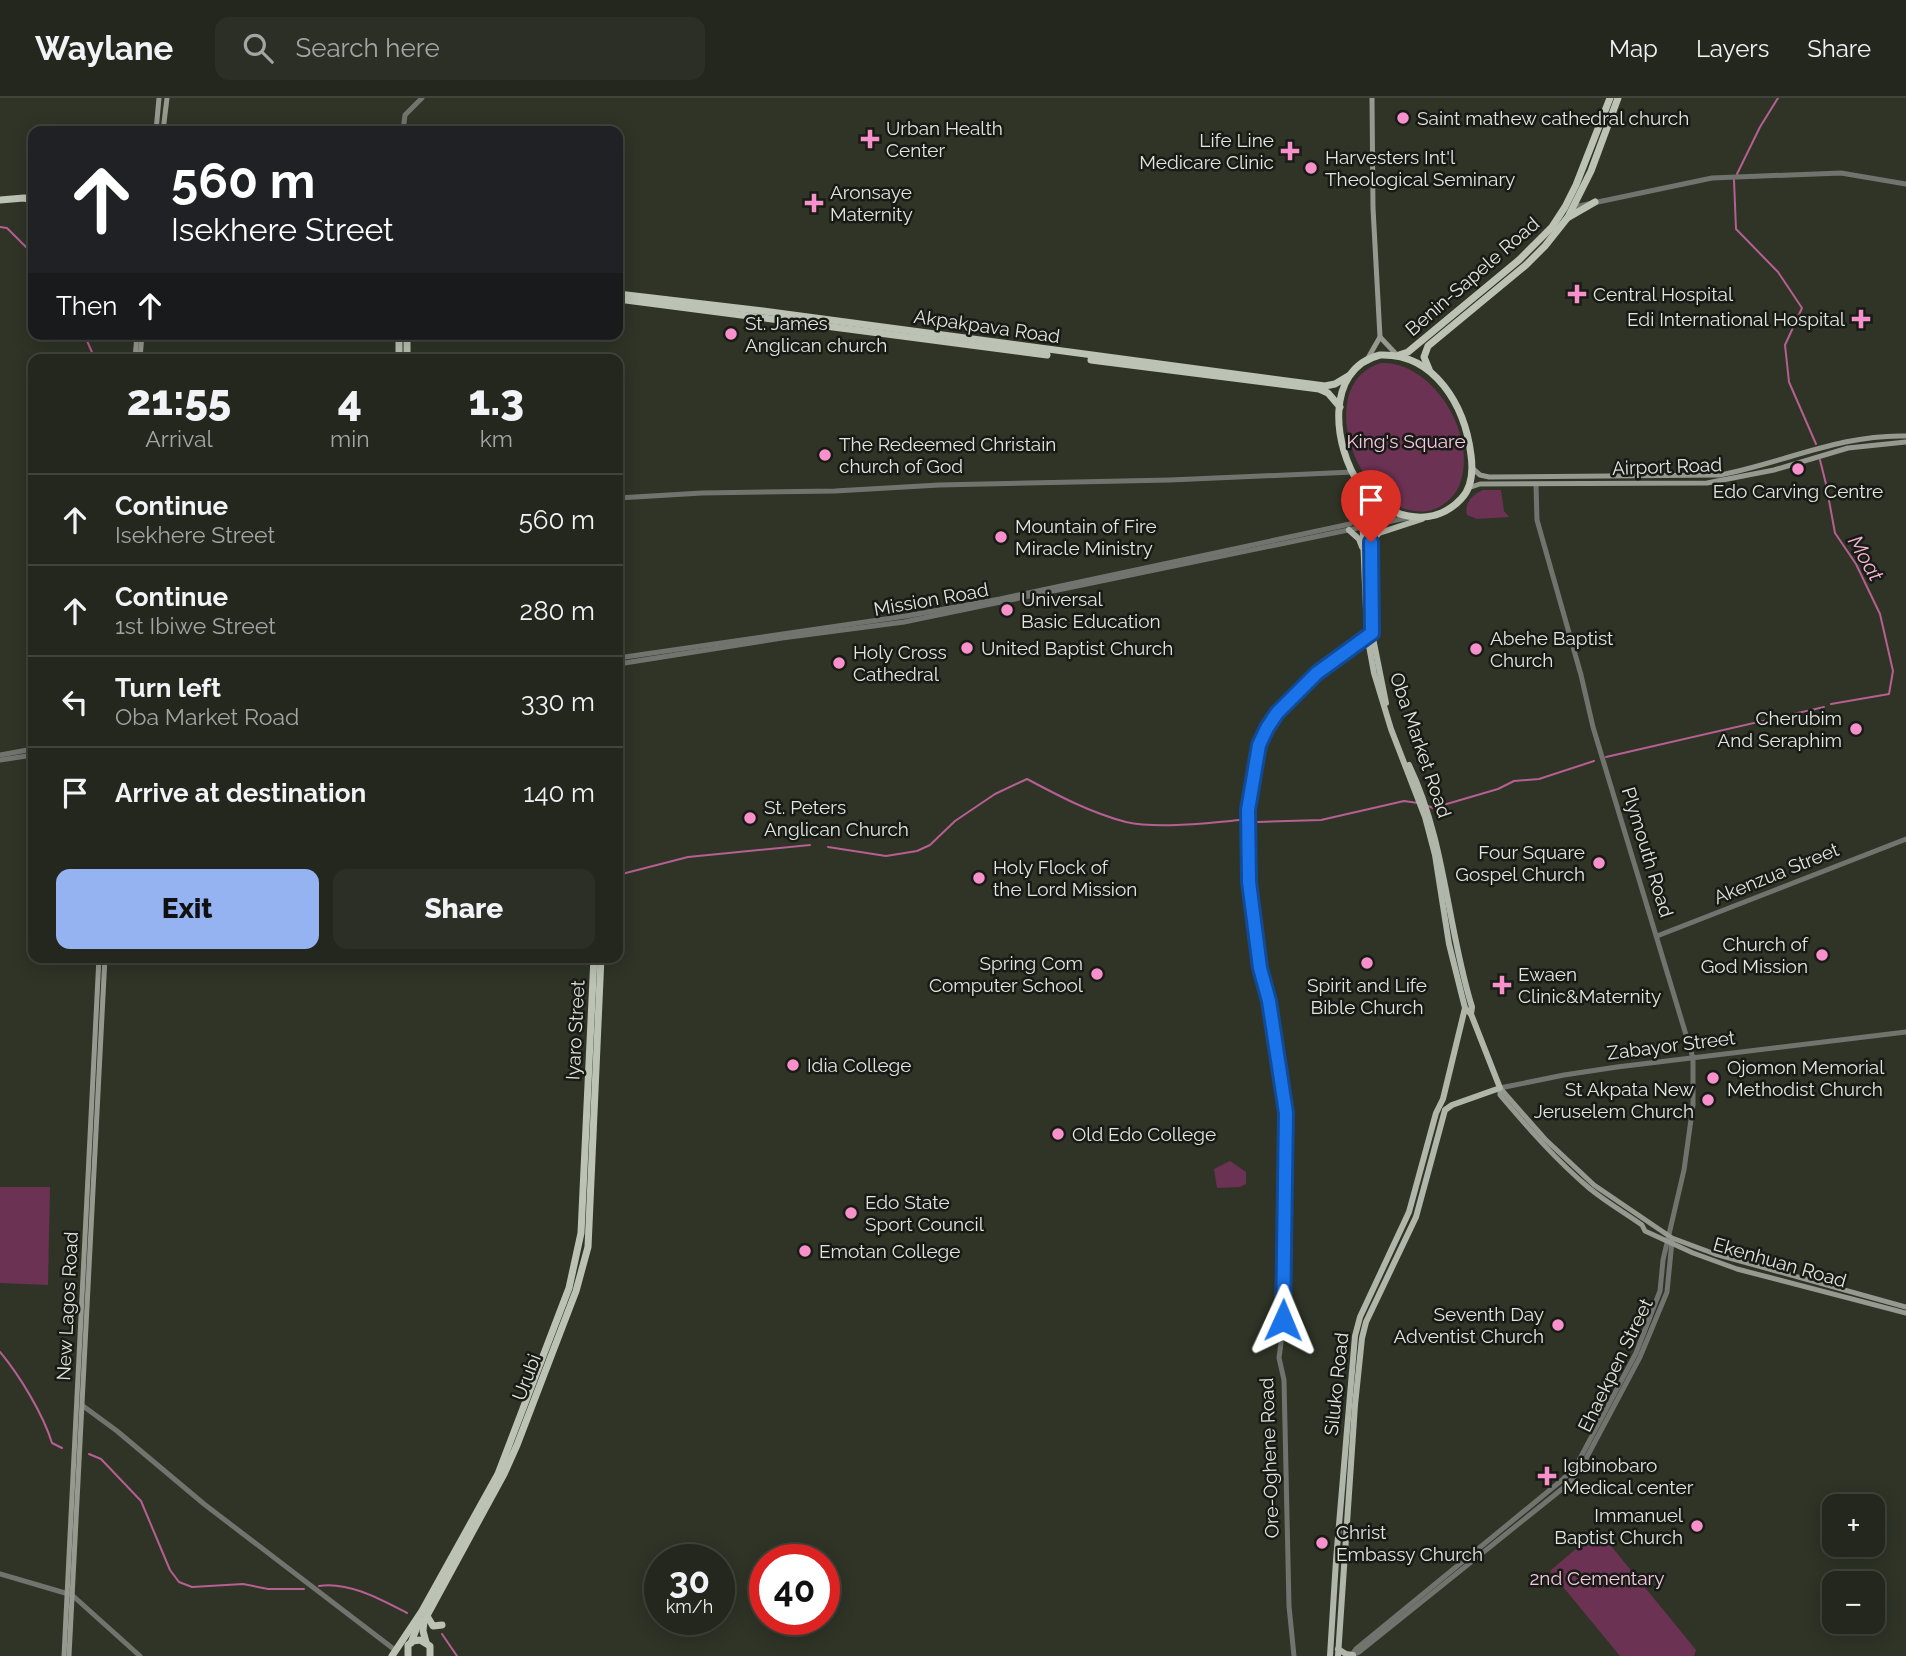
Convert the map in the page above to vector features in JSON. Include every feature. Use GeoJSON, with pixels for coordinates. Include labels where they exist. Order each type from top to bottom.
{"type":"FeatureCollection","features":[{"type":"Feature","properties":{"kind":"highway","name":"Benin-Sapele Road"},"geometry":{"type":"LineString","coordinates":[[1576,196],[1610,98]]}},
{"type":"Feature","properties":{"kind":"highway","name":"Benin-Sapele Road"},"geometry":{"type":"LineString","coordinates":[[1397,355],[1408,352],[1520,260],[1569,207],[1618,98]]}},
{"type":"Feature","properties":{"kind":"highway"},"geometry":{"type":"LineString","coordinates":[[1576,196],[1593,202]]}},
{"type":"Feature","properties":{"kind":"highway"},"geometry":{"type":"LineString","coordinates":[[0,197],[28,197]]}},
{"type":"Feature","properties":{"kind":"highway"},"geometry":{"type":"LineString","coordinates":[[1568,217],[1593,202]]}},
{"type":"Feature","properties":{"kind":"highway","name":"Benin-Sapele Road"},"geometry":{"type":"LineString","coordinates":[[1431,373],[1424,357],[1428,346],[1545,246],[1568,217],[1569,207]]}},
{"type":"Feature","properties":{"kind":"highway","name":"Akpakpava Road"},"geometry":{"type":"LineString","coordinates":[[623,295],[1325,386],[1335,384],[1350,375]]}},
{"type":"Feature","properties":{"kind":"highway","name":"Akpakpava Road"},"geometry":{"type":"LineString","coordinates":[[623,300],[1319,389],[1328,393],[1340,407]]}},
{"type":"Feature","properties":{"kind":"highway"},"geometry":{"type":"LineString","coordinates":[[1397,355],[1416,362],[1446,387],[1464,421],[1472,468],[1464,496],[1450,510],[1423,518],[1411,517],[1384,506],[1362,489],[1342,444],[1338,420],[1342,391],[1350,375],[1368,358],[1397,355]]}},
{"type":"Feature","properties":{"kind":"highway","name":"Iyaro Street"},"geometry":{"type":"LineString","coordinates":[[591,1104],[594,963]]}},
{"type":"Feature","properties":{"kind":"highway","name":"Iyaro Street"},"geometry":{"type":"LineString","coordinates":[[591,1104],[601,963]]}},
{"type":"Feature","properties":{"kind":"highway","name":"Urubi"},"geometry":{"type":"LineString","coordinates":[[426,1642],[423,1627],[428,1600],[498,1474],[569,1288],[580,1245],[591,1104]]}},
{"type":"Feature","properties":{"kind":"highway","name":"Urubi"},"geometry":{"type":"LineString","coordinates":[[424,1613],[504,1475],[576,1291],[588,1247],[591,1104]]}},
{"type":"Feature","properties":{"kind":"highway"},"geometry":{"type":"LineString","coordinates":[[424,1613],[433,1626],[442,1625]]}},
{"type":"Feature","properties":{"kind":"highway"},"geometry":{"type":"LineString","coordinates":[[401,1654],[411,1643],[424,1613]]}},
{"type":"Feature","properties":{"kind":"highway"},"geometry":{"type":"LineString","coordinates":[[401,1654],[424,1613]]}},
{"type":"Feature","properties":{"kind":"highway"},"geometry":{"type":"LineString","coordinates":[[411,1643],[417,1640],[426,1642],[432,1655]]}},
{"type":"Feature","properties":{"kind":"main road"},"geometry":{"type":"LineString","coordinates":[[156,126],[159,98]]}},
{"type":"Feature","properties":{"kind":"main road"},"geometry":{"type":"LineString","coordinates":[[164,126],[167,98]]}},
{"type":"Feature","properties":{"kind":"main road"},"geometry":{"type":"LineString","coordinates":[[1368,358],[1380,337],[1373,208],[1372,98]]}},
{"type":"Feature","properties":{"kind":"main road"},"geometry":{"type":"LineString","coordinates":[[1380,337],[1397,355]]}},
{"type":"Feature","properties":{"kind":"main road","name":"Airport Road"},"geometry":{"type":"LineString","coordinates":[[1472,468],[1480,475],[1489,477],[1720,475],[1752,469],[1845,440],[1906,436]]}},
{"type":"Feature","properties":{"kind":"main road","name":"Airport Road"},"geometry":{"type":"LineString","coordinates":[[1468,488],[1480,485],[1716,482],[1774,470],[1848,448],[1906,442]]}},
{"type":"Feature","properties":{"kind":"main road","name":"Oba Market Road"},"geometry":{"type":"LineString","coordinates":[[1362,489],[1370,634],[1386,704],[1433,827],[1450,922],[1472,1007],[1468,1011]]}},
{"type":"Feature","properties":{"kind":"main road","name":"Oba Market Road"},"geometry":{"type":"LineString","coordinates":[[1370,634],[1371,542],[1378,533],[1423,518]]}},
{"type":"Feature","properties":{"kind":"main road"},"geometry":{"type":"LineString","coordinates":[[1349,530],[1359,539],[1364,551]]}},
{"type":"Feature","properties":{"kind":"main road","name":"New Lagos Road"},"geometry":{"type":"LineString","coordinates":[[67,1656],[99,963]]}},
{"type":"Feature","properties":{"kind":"main road","name":"New Lagos Road"},"geometry":{"type":"LineString","coordinates":[[69,1595],[83,1406],[105,963]]}},
{"type":"Feature","properties":{"kind":"main road","name":"Ekenhuan Road"},"geometry":{"type":"LineString","coordinates":[[1468,1011],[1500,1088],[1571,1165],[1616,1202],[1670,1238],[1754,1275],[1906,1313]]}},
{"type":"Feature","properties":{"kind":"main road","name":"Siluko Road"},"geometry":{"type":"LineString","coordinates":[[1331,1656],[1335,1560],[1355,1336],[1360,1317],[1409,1212],[1436,1113],[1443,1099],[1459,1030],[1468,1011]]}},
{"type":"Feature","properties":{"kind":"main road"},"geometry":{"type":"LineString","coordinates":[[1459,1030],[1466,1027],[1477,1029]]}},
{"type":"Feature","properties":{"kind":"main road","name":"Zabayor Street"},"geometry":{"type":"LineString","coordinates":[[1446,1110],[1452,1105],[1500,1088]]}},
{"type":"Feature","properties":{"kind":"main road","name":"Siluko Road"},"geometry":{"type":"LineString","coordinates":[[1338,1653],[1362,1338],[1373,1304],[1416,1217],[1446,1110]]}},
{"type":"Feature","properties":{"kind":"main road","name":"Ekenhuan Road"},"geometry":{"type":"LineString","coordinates":[[1670,1238],[1715,1254],[1906,1307]]}},
{"type":"Feature","properties":{"kind":"main road"},"geometry":{"type":"LineString","coordinates":[[1335,1560],[1344,1561]]}},
{"type":"Feature","properties":{"kind":"main road"},"geometry":{"type":"LineString","coordinates":[[1338,1653],[1352,1655]]}},
{"type":"Feature","properties":{"kind":"street"},"geometry":{"type":"LineString","coordinates":[[404,126],[405,115],[422,98]]}},
{"type":"Feature","properties":{"kind":"street"},"geometry":{"type":"LineString","coordinates":[[1569,207],[1712,178],[1841,173],[1906,184]]}},
{"type":"Feature","properties":{"kind":"street"},"geometry":{"type":"LineString","coordinates":[[623,498],[1353,472]]}},
{"type":"Feature","properties":{"kind":"street","name":"Plymouth Road"},"geometry":{"type":"LineString","coordinates":[[1535,485],[1537,520],[1593,727],[1693,1058],[1693,1105],[1684,1170],[1670,1238]]}},
{"type":"Feature","properties":{"kind":"street","name":"Mission Road"},"geometry":{"type":"LineString","coordinates":[[623,657],[906,616],[1000,599],[1342,527],[1358,518],[1362,489]]}},
{"type":"Feature","properties":{"kind":"street","name":"Mission Road"},"geometry":{"type":"LineString","coordinates":[[623,663],[904,622],[1411,517]]}},
{"type":"Feature","properties":{"kind":"street","name":"Ore-Oghene Road"},"geometry":{"type":"LineString","coordinates":[[1294,1656],[1289,1606],[1284,1380],[1279,1357],[1283,1320],[1286,1113],[1271,1013],[1260,968],[1248,864],[1248,810],[1259,745],[1277,713],[1317,673],[1370,634]]}},
{"type":"Feature","properties":{"kind":"street"},"geometry":{"type":"LineString","coordinates":[[0,755],[28,752]]}},
{"type":"Feature","properties":{"kind":"street"},"geometry":{"type":"LineString","coordinates":[[0,760],[28,753]]}},
{"type":"Feature","properties":{"kind":"street","name":"Akenzua Street"},"geometry":{"type":"LineString","coordinates":[[1657,936],[1906,839]]}},
{"type":"Feature","properties":{"kind":"street","name":"Zabayor Street"},"geometry":{"type":"LineString","coordinates":[[1500,1088],[1564,1075],[1906,1032]]}},
{"type":"Feature","properties":{"kind":"street","name":"Ehaekpen Street"},"geometry":{"type":"LineString","coordinates":[[1352,1655],[1567,1485],[1580,1470],[1640,1357],[1667,1292],[1670,1238]]}},
{"type":"Feature","properties":{"kind":"street"},"geometry":{"type":"LineString","coordinates":[[83,1406],[204,1504],[401,1654]]}},
{"type":"Feature","properties":{"kind":"street"},"geometry":{"type":"LineString","coordinates":[[0,1574],[69,1595],[140,1656]]}},
{"type":"Feature","properties":{"kind":"green space","name":"King's Square"},"geometry":{"type":"Polygon","coordinates":[[[1381,363],[1401,366],[1419,375],[1449,408],[1458,428],[1463,450],[1463,471],[1457,490],[1445,504],[1432,510],[1404,508],[1382,495],[1364,474],[1352,449],[1346,422],[1348,397],[1360,376],[1381,363]]]}},
{"type":"Feature","properties":{"kind":"green space"},"geometry":{"type":"Polygon","coordinates":[[[1483,490],[1501,490],[1504,511],[1509,517],[1477,519],[1467,515],[1470,500],[1483,490]]]}},
{"type":"Feature","properties":{"kind":"green space"},"geometry":{"type":"Polygon","coordinates":[[[1230,1161],[1246,1172],[1246,1184],[1240,1187],[1217,1188],[1214,1169],[1230,1161]]]}},
{"type":"Feature","properties":{"kind":"green space"},"geometry":{"type":"Polygon","coordinates":[[[0,1187],[50,1187],[48,1285],[0,1283],[0,1187]]]}},
{"type":"Feature","properties":{"kind":"green space","name":"2nd Cementary"},"geometry":{"type":"Polygon","coordinates":[[[1598,1530],[1696,1650],[1694,1656],[1620,1656],[1550,1571],[1598,1530]]]}},
{"type":"Feature","properties":{"kind":"waterway","name":"Moat"},"geometry":{"type":"LineString","coordinates":[[1737,174],[1778,98]]}},
{"type":"Feature","properties":{"kind":"waterway","name":"Moat"},"geometry":{"type":"LineString","coordinates":[[1734,180],[1736,229],[1778,272],[1802,308],[1785,345],[1789,382],[1816,444]]}},
{"type":"Feature","properties":{"kind":"waterway"},"geometry":{"type":"LineString","coordinates":[[0,227],[7,228],[28,249]]}},
{"type":"Feature","properties":{"kind":"waterway"},"geometry":{"type":"LineString","coordinates":[[87,340],[93,354]]}},
{"type":"Feature","properties":{"kind":"waterway","name":"Moat"},"geometry":{"type":"LineString","coordinates":[[1820,460],[1835,533],[1856,564],[1880,614],[1893,671],[1889,694],[1831,704]]}},
{"type":"Feature","properties":{"kind":"waterway","name":"Moat"},"geometry":{"type":"LineString","coordinates":[[1606,757],[1824,707]]}},
{"type":"Feature","properties":{"kind":"waterway","name":"Moat"},"geometry":{"type":"LineString","coordinates":[[1428,806],[1433,808],[1498,789],[1514,781],[1539,779],[1594,761]]}},
{"type":"Feature","properties":{"kind":"waterway"},"geometry":{"type":"LineString","coordinates":[[828,847],[886,856],[917,851],[930,845],[955,821],[995,794],[1027,779],[1088,809],[1126,822],[1167,825],[1240,820]]}},
{"type":"Feature","properties":{"kind":"waterway"},"geometry":{"type":"LineString","coordinates":[[1258,822],[1321,820],[1404,801],[1418,803]]}},
{"type":"Feature","properties":{"kind":"waterway"},"geometry":{"type":"LineString","coordinates":[[623,874],[688,857],[810,845]]}},
{"type":"Feature","properties":{"kind":"waterway"},"geometry":{"type":"LineString","coordinates":[[0,1352],[30,1396],[52,1443],[62,1448]]}},
{"type":"Feature","properties":{"kind":"waterway"},"geometry":{"type":"LineString","coordinates":[[89,1454],[101,1459],[141,1501],[170,1570],[179,1582],[192,1587],[243,1584],[268,1589],[304,1589]]}},
{"type":"Feature","properties":{"kind":"waterway"},"geometry":{"type":"LineString","coordinates":[[319,1586],[353,1589],[407,1613]]}},
{"type":"Feature","properties":{"kind":"waterway"},"geometry":{"type":"LineString","coordinates":[[442,1634],[457,1656]]}},
{"type":"Feature","properties":{"kind":"place","name":"Saint mathew cathedral church"},"geometry":{"type":"Point","coordinates":[1403,118]}},
{"type":"Feature","properties":{"kind":"place","name":"Urban Health Center"},"geometry":{"type":"Point","coordinates":[870,139]}},
{"type":"Feature","properties":{"kind":"place","name":"Life Line Medicare Clinic"},"geometry":{"type":"Point","coordinates":[1290,151]}},
{"type":"Feature","properties":{"kind":"place","name":"Harvesters Int'l Theological Seminary"},"geometry":{"type":"Point","coordinates":[1311,168]}},
{"type":"Feature","properties":{"kind":"place","name":"Aronsaye Maternity"},"geometry":{"type":"Point","coordinates":[814,203]}},
{"type":"Feature","properties":{"kind":"place","name":"Central Hospital"},"geometry":{"type":"Point","coordinates":[1577,294]}},
{"type":"Feature","properties":{"kind":"place","name":"Edi International Hospital"},"geometry":{"type":"Point","coordinates":[1861,319]}},
{"type":"Feature","properties":{"kind":"place","name":"St. James Anglican church"},"geometry":{"type":"Point","coordinates":[731,334]}},
{"type":"Feature","properties":{"kind":"place","name":"The Redeemed Christain church of God"},"geometry":{"type":"Point","coordinates":[825,455]}},
{"type":"Feature","properties":{"kind":"place","name":"Edo Carving Centre"},"geometry":{"type":"Point","coordinates":[1798,469]}},
{"type":"Feature","properties":{"kind":"place","name":"Mountain of Fire Miracle Ministry"},"geometry":{"type":"Point","coordinates":[1001,537]}},
{"type":"Feature","properties":{"kind":"place","name":"Universal Basic Education"},"geometry":{"type":"Point","coordinates":[1007,610]}},
{"type":"Feature","properties":{"kind":"place","name":"United Baptist Church"},"geometry":{"type":"Point","coordinates":[967,648]}},
{"type":"Feature","properties":{"kind":"place","name":"Abehe Baptist Church"},"geometry":{"type":"Point","coordinates":[1476,649]}},
{"type":"Feature","properties":{"kind":"place","name":"Holy Cross Cathedral"},"geometry":{"type":"Point","coordinates":[839,663]}},
{"type":"Feature","properties":{"kind":"place","name":"Cherubim And Seraphim"},"geometry":{"type":"Point","coordinates":[1856,729]}},
{"type":"Feature","properties":{"kind":"place","name":"St. Peters Anglican Church"},"geometry":{"type":"Point","coordinates":[750,818]}},
{"type":"Feature","properties":{"kind":"place","name":"Four Square Gospel Church"},"geometry":{"type":"Point","coordinates":[1599,863]}},
{"type":"Feature","properties":{"kind":"place","name":"Holy Flock of the Lord Mission"},"geometry":{"type":"Point","coordinates":[979,878]}},
{"type":"Feature","properties":{"kind":"place","name":"Church of God Mission"},"geometry":{"type":"Point","coordinates":[1822,955]}},
{"type":"Feature","properties":{"kind":"place","name":"Spirit and Life Bible Church"},"geometry":{"type":"Point","coordinates":[1367,963]}},
{"type":"Feature","properties":{"kind":"place","name":"Spring Com Computer School"},"geometry":{"type":"Point","coordinates":[1097,974]}},
{"type":"Feature","properties":{"kind":"place","name":"Ewaen Clinic&Maternity"},"geometry":{"type":"Point","coordinates":[1502,985]}},
{"type":"Feature","properties":{"kind":"place","name":"Idia College"},"geometry":{"type":"Point","coordinates":[793,1065]}},
{"type":"Feature","properties":{"kind":"place","name":"Ojomon Memorial Methodist Church"},"geometry":{"type":"Point","coordinates":[1713,1078]}},
{"type":"Feature","properties":{"kind":"place","name":"St Akpata New Jeruselem Church"},"geometry":{"type":"Point","coordinates":[1708,1100]}},
{"type":"Feature","properties":{"kind":"place","name":"Old Edo College"},"geometry":{"type":"Point","coordinates":[1058,1134]}},
{"type":"Feature","properties":{"kind":"place","name":"Edo State Sport Council"},"geometry":{"type":"Point","coordinates":[851,1213]}},
{"type":"Feature","properties":{"kind":"place","name":"Emotan College"},"geometry":{"type":"Point","coordinates":[805,1251]}},
{"type":"Feature","properties":{"kind":"place","name":"Seventh Day Adventist Church"},"geometry":{"type":"Point","coordinates":[1558,1325]}},
{"type":"Feature","properties":{"kind":"place","name":"Igbinobaro Medical center"},"geometry":{"type":"Point","coordinates":[1547,1476]}},
{"type":"Feature","properties":{"kind":"place","name":"Immanuel Baptist Church"},"geometry":{"type":"Point","coordinates":[1697,1526]}},
{"type":"Feature","properties":{"kind":"place","name":"Christ Embassy Church"},"geometry":{"type":"Point","coordinates":[1322,1543]}},
{"type":"Feature","properties":{"kind":"route"},"geometry":{"type":"LineString","coordinates":[[1283,1320],[1286,1113],[1269,1001],[1260,968],[1249,882],[1248,810],[1259,745],[1277,713],[1317,673],[1372,633],[1371,542]]}}]}
